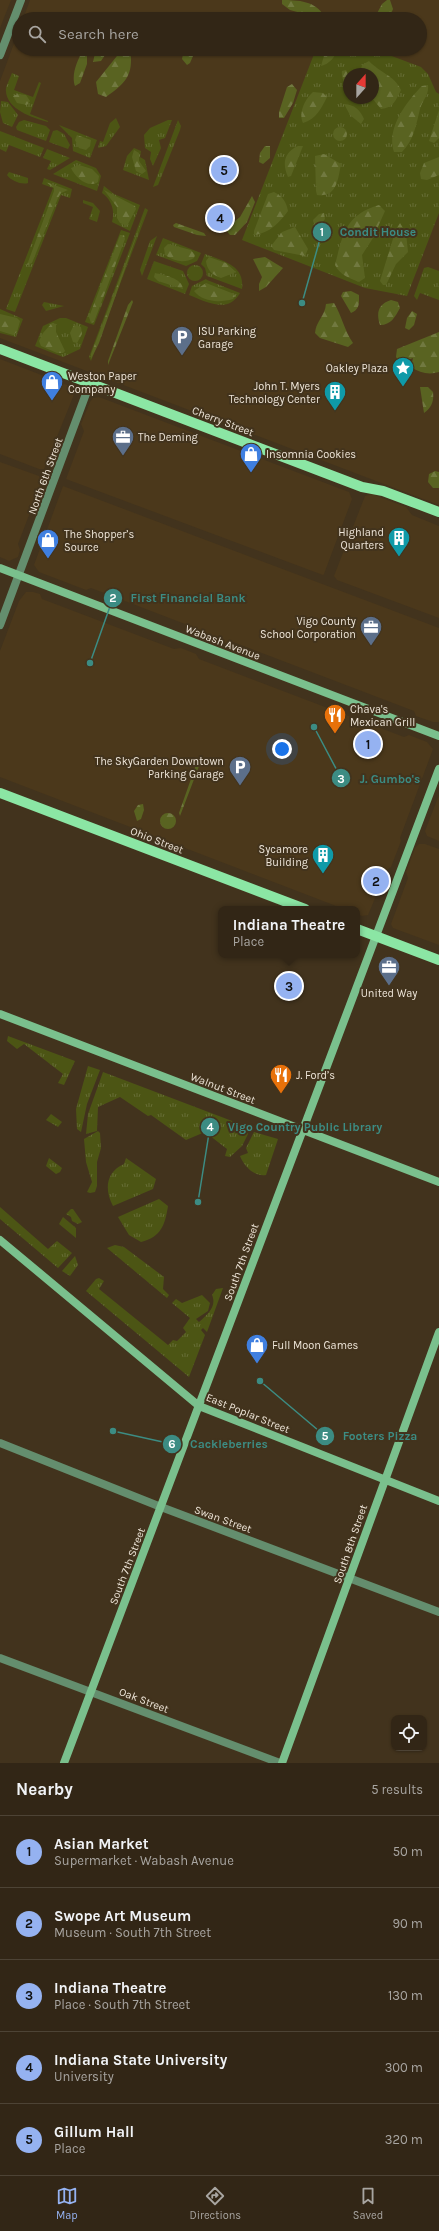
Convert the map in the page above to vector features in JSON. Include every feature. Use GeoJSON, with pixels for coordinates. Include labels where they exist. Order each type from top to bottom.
{"type":"FeatureCollection","features":[{"type":"Feature","properties":{"kind":"main road","name":"Cherry Street"},"geometry":{"type":"LineString","coordinates":[[0,349],[355,484],[382,491],[439,512]]}},
{"type":"Feature","properties":{"kind":"main road","name":"Wabash Avenue"},"geometry":{"type":"LineString","coordinates":[[0,568],[439,736]]}},
{"type":"Feature","properties":{"kind":"main road","name":"South 7th Street"},"geometry":{"type":"LineString","coordinates":[[64,1763],[439,769]]}},
{"type":"Feature","properties":{"kind":"main road","name":"Ohio Street"},"geometry":{"type":"LineString","coordinates":[[0,793],[297,906]]}},
{"type":"Feature","properties":{"kind":"main road"},"geometry":{"type":"LineString","coordinates":[[360,930],[439,960]]}},
{"type":"Feature","properties":{"kind":"main road","name":"Walnut Street"},"geometry":{"type":"LineString","coordinates":[[0,1014],[439,1182]]}},
{"type":"Feature","properties":{"kind":"main road","name":"East Poplar Street"},"geometry":{"type":"LineString","coordinates":[[0,1240],[199,1406],[439,1501]]}},
{"type":"Feature","properties":{"kind":"main road","name":"South 8th Street"},"geometry":{"type":"LineString","coordinates":[[281,1763],[439,1332]]}},
{"type":"Feature","properties":{"kind":"street"},"geometry":{"type":"LineString","coordinates":[[16,12],[21,0]]}},
{"type":"Feature","properties":{"kind":"street"},"geometry":{"type":"LineString","coordinates":[[0,55],[12,24]]}},
{"type":"Feature","properties":{"kind":"street","name":"North 6th Street"},"geometry":{"type":"LineString","coordinates":[[0,625],[90,383]]}},
{"type":"Feature","properties":{"kind":"street","name":"Swan Street"},"geometry":{"type":"LineString","coordinates":[[0,1443],[161,1507],[439,1612]]}},
{"type":"Feature","properties":{"kind":"street","name":"Oak Street"},"geometry":{"type":"LineString","coordinates":[[0,1658],[281,1763]]}},
{"type":"Feature","properties":{"kind":"shaded area"},"geometry":{"type":"Polygon","coordinates":[[[0,0],[11,0],[0,28],[0,0]]]}},
{"type":"Feature","properties":{"kind":"shaded area"},"geometry":{"type":"Polygon","coordinates":[[[30,0],[439,0],[439,505],[0,338],[0,81],[12,49],[12,56],[427,56],[427,12],[26,12],[30,0]]]}},
{"type":"Feature","properties":{"kind":"shaded area"},"geometry":{"type":"Polygon","coordinates":[[[0,359],[75,388],[73,397],[44,469],[39,469],[0,454],[0,359]]]}},
{"type":"Feature","properties":{"kind":"shaded area"},"geometry":{"type":"Polygon","coordinates":[[[99,397],[349,492],[352,499],[324,574],[323,575],[66,479],[84,431],[81,424],[90,402],[93,398],[99,397]]]}},
{"type":"Feature","properties":{"kind":"shaded area"},"geometry":{"type":"Polygon","coordinates":[[[0,462],[39,476],[42,481],[18,544],[20,550],[18,557],[9,561],[0,557],[0,462]]]}},
{"type":"Feature","properties":{"kind":"shaded area"},"geometry":{"type":"Polygon","coordinates":[[[63,486],[439,628],[439,722],[433,722],[416,716],[414,711],[233,642],[228,644],[188,629],[185,624],[91,588],[86,590],[39,572],[34,565],[63,486]]]}},
{"type":"Feature","properties":{"kind":"shaded area"},"geometry":{"type":"Polygon","coordinates":[[[372,494],[406,507],[412,515],[439,526],[439,618],[337,580],[334,576],[365,496],[372,494]]]}},
{"type":"Feature","properties":{"kind":"shaded area"},"geometry":{"type":"Polygon","coordinates":[[[26,592],[40,594],[42,599],[174,649],[181,648],[196,654],[199,659],[404,737],[409,735],[427,742],[433,749],[400,838],[401,841],[391,867],[387,870],[368,915],[360,915],[360,906],[336,906],[0,777],[0,651],[19,601],[26,592]]]}},
{"type":"Feature","properties":{"kind":"shaded area"},"geometry":{"type":"Polygon","coordinates":[[[439,795],[439,841],[427,836],[425,831],[439,795]]]}},
{"type":"Feature","properties":{"kind":"shaded area"},"geometry":{"type":"Polygon","coordinates":[[[419,844],[425,844],[439,849],[439,945],[393,928],[391,924],[408,878],[406,872],[415,848],[419,844]]]}},
{"type":"Feature","properties":{"kind":"green space"},"geometry":{"type":"Polygon","coordinates":[[[282,0],[306,2],[322,12],[297,12],[290,10],[282,4],[282,0]]]}},
{"type":"Feature","properties":{"kind":"green space"},"geometry":{"type":"Polygon","coordinates":[[[387,0],[390,0],[393,9],[392,12],[378,12],[382,4],[387,0]]]}},
{"type":"Feature","properties":{"kind":"green space"},"geometry":{"type":"Polygon","coordinates":[[[80,56],[87,56],[87,64],[80,83],[75,86],[75,68],[80,56]]]}},
{"type":"Feature","properties":{"kind":"green space"},"geometry":{"type":"Polygon","coordinates":[[[94,56],[104,56],[101,61],[93,62],[94,56]]]}},
{"type":"Feature","properties":{"kind":"green space"},"geometry":{"type":"Polygon","coordinates":[[[117,56],[131,56],[131,66],[127,78],[119,87],[106,97],[98,94],[96,82],[117,56]]]}},
{"type":"Feature","properties":{"kind":"green space"},"geometry":{"type":"Polygon","coordinates":[[[183,56],[193,56],[190,63],[187,65],[182,59],[183,56]]]}},
{"type":"Feature","properties":{"kind":"green space"},"geometry":{"type":"Polygon","coordinates":[[[313,56],[392,56],[421,67],[428,74],[436,92],[439,94],[439,213],[407,296],[365,288],[242,240],[313,56]]]}},
{"type":"Feature","properties":{"kind":"green space"},"geometry":{"type":"Polygon","coordinates":[[[324,56],[334,56],[327,64],[321,66],[324,56]]]}},
{"type":"Feature","properties":{"kind":"green space"},"geometry":{"type":"Polygon","coordinates":[[[369,61],[378,68],[361,68],[362,65],[369,61]]]}},
{"type":"Feature","properties":{"kind":"green space"},"geometry":{"type":"Polygon","coordinates":[[[379,69],[391,77],[401,90],[394,103],[381,109],[377,104],[379,104],[379,69]]]}},
{"type":"Feature","properties":{"kind":"green space"},"geometry":{"type":"Polygon","coordinates":[[[12,73],[19,76],[14,90],[33,97],[39,82],[41,83],[30,114],[48,122],[28,115],[14,107],[10,102],[6,88],[12,73]]]}},
{"type":"Feature","properties":{"kind":"green space"},"geometry":{"type":"Polygon","coordinates":[[[292,84],[297,90],[293,103],[284,118],[279,118],[279,112],[287,87],[292,84]]]}},
{"type":"Feature","properties":{"kind":"green space"},"geometry":{"type":"Polygon","coordinates":[[[428,85],[427,95],[421,106],[414,132],[409,142],[402,152],[394,152],[392,143],[393,134],[399,116],[416,92],[422,86],[428,85]]]}},
{"type":"Feature","properties":{"kind":"green space"},"geometry":{"type":"Polygon","coordinates":[[[313,92],[323,93],[327,97],[315,116],[303,123],[301,115],[303,106],[307,98],[313,92]]]}},
{"type":"Feature","properties":{"kind":"green space"},"geometry":{"type":"Polygon","coordinates":[[[18,94],[26,95],[30,101],[27,105],[17,103],[13,96],[18,94]]]}},
{"type":"Feature","properties":{"kind":"green space"},"geometry":{"type":"Polygon","coordinates":[[[1,101],[8,102],[18,115],[12,127],[3,123],[0,112],[1,101]]]}},
{"type":"Feature","properties":{"kind":"green space"},"geometry":{"type":"Polygon","coordinates":[[[344,104],[354,107],[361,113],[364,119],[361,124],[350,115],[344,104]]]}},
{"type":"Feature","properties":{"kind":"green space"},"geometry":{"type":"Polygon","coordinates":[[[439,110],[439,138],[434,143],[429,141],[439,110]]]}},
{"type":"Feature","properties":{"kind":"green space"},"geometry":{"type":"Polygon","coordinates":[[[116,118],[120,127],[106,146],[98,148],[100,141],[103,142],[110,123],[116,118]]]}},
{"type":"Feature","properties":{"kind":"green space"},"geometry":{"type":"Polygon","coordinates":[[[24,120],[46,126],[50,130],[46,141],[17,130],[16,127],[19,122],[24,120]]]}},
{"type":"Feature","properties":{"kind":"green space"},"geometry":{"type":"Polygon","coordinates":[[[168,120],[172,120],[165,138],[159,140],[161,148],[153,166],[150,159],[151,152],[145,148],[144,135],[150,128],[168,120]]]}},
{"type":"Feature","properties":{"kind":"green space"},"geometry":{"type":"Polygon","coordinates":[[[178,120],[181,126],[180,130],[158,185],[153,187],[178,120]]]}},
{"type":"Feature","properties":{"kind":"green space"},"geometry":{"type":"Polygon","coordinates":[[[59,125],[97,140],[90,158],[73,151],[72,138],[59,125]]]}},
{"type":"Feature","properties":{"kind":"green space"},"geometry":{"type":"Polygon","coordinates":[[[337,127],[343,127],[347,131],[347,137],[343,141],[337,141],[333,137],[333,131],[337,127]]]}},
{"type":"Feature","properties":{"kind":"green space"},"geometry":{"type":"Polygon","coordinates":[[[57,130],[64,134],[70,145],[68,149],[49,142],[53,131],[57,130]]]}},
{"type":"Feature","properties":{"kind":"green space"},"geometry":{"type":"Polygon","coordinates":[[[0,131],[44,148],[40,157],[9,145],[6,152],[0,149],[0,131]]]}},
{"type":"Feature","properties":{"kind":"green space"},"geometry":{"type":"Polygon","coordinates":[[[77,135],[91,140],[90,146],[86,150],[79,148],[75,140],[77,135]]]}},
{"type":"Feature","properties":{"kind":"green space"},"geometry":{"type":"Polygon","coordinates":[[[265,146],[270,146],[270,158],[263,164],[259,162],[260,153],[265,146]]]}},
{"type":"Feature","properties":{"kind":"green space"},"geometry":{"type":"Polygon","coordinates":[[[298,146],[303,146],[291,176],[288,177],[285,168],[287,155],[298,146]]]}},
{"type":"Feature","properties":{"kind":"green space"},"geometry":{"type":"Polygon","coordinates":[[[134,148],[141,151],[140,157],[145,160],[149,180],[123,170],[127,156],[134,148]]]}},
{"type":"Feature","properties":{"kind":"green space"},"geometry":{"type":"Polygon","coordinates":[[[47,149],[70,158],[50,170],[47,169],[51,161],[43,158],[47,149]]]}},
{"type":"Feature","properties":{"kind":"green space"},"geometry":{"type":"Polygon","coordinates":[[[134,150],[139,153],[139,161],[146,171],[142,174],[136,171],[132,157],[134,150]]]}},
{"type":"Feature","properties":{"kind":"green space"},"geometry":{"type":"Polygon","coordinates":[[[324,154],[341,164],[333,190],[329,194],[317,195],[315,156],[324,154]]]}},
{"type":"Feature","properties":{"kind":"green space"},"geometry":{"type":"Polygon","coordinates":[[[439,157],[439,175],[427,180],[421,179],[420,173],[424,163],[439,157]]]}},
{"type":"Feature","properties":{"kind":"green space"},"geometry":{"type":"Polygon","coordinates":[[[76,160],[96,168],[101,176],[97,191],[53,174],[76,160]]]}},
{"type":"Feature","properties":{"kind":"green space"},"geometry":{"type":"Polygon","coordinates":[[[79,165],[92,169],[99,176],[98,182],[90,184],[82,181],[71,168],[79,165]]]}},
{"type":"Feature","properties":{"kind":"green space"},"geometry":{"type":"Polygon","coordinates":[[[9,172],[28,178],[28,183],[14,181],[7,175],[9,172]]]}},
{"type":"Feature","properties":{"kind":"green space"},"geometry":{"type":"Polygon","coordinates":[[[44,178],[72,189],[70,198],[61,195],[15,312],[6,309],[53,188],[42,184],[44,178]]]}},
{"type":"Feature","properties":{"kind":"green space"},"geometry":{"type":"Polygon","coordinates":[[[46,182],[68,190],[61,193],[58,198],[32,263],[27,265],[54,191],[54,188],[46,182]]]}},
{"type":"Feature","properties":{"kind":"green space"},"geometry":{"type":"Polygon","coordinates":[[[104,186],[114,194],[140,205],[130,231],[112,222],[113,210],[110,202],[102,193],[104,186]]]}},
{"type":"Feature","properties":{"kind":"green space"},"geometry":{"type":"Polygon","coordinates":[[[104,190],[135,206],[136,209],[127,226],[120,223],[117,218],[117,207],[104,190]]]}},
{"type":"Feature","properties":{"kind":"green space"},"geometry":{"type":"Polygon","coordinates":[[[274,192],[284,200],[288,211],[274,227],[260,234],[254,235],[254,231],[268,194],[274,192]]]}},
{"type":"Feature","properties":{"kind":"green space"},"geometry":{"type":"Polygon","coordinates":[[[252,196],[255,202],[247,222],[235,235],[230,235],[225,229],[240,217],[252,196]]]}},
{"type":"Feature","properties":{"kind":"green space"},"geometry":{"type":"Polygon","coordinates":[[[83,200],[93,203],[100,211],[97,222],[89,219],[93,207],[83,203],[83,200]]]}},
{"type":"Feature","properties":{"kind":"green space"},"geometry":{"type":"Polygon","coordinates":[[[379,205],[385,211],[373,238],[362,255],[365,278],[359,282],[345,276],[335,265],[340,244],[347,227],[352,220],[368,209],[379,205]]]}},
{"type":"Feature","properties":{"kind":"green space"},"geometry":{"type":"Polygon","coordinates":[[[145,208],[148,210],[91,361],[89,357],[145,208]]]}},
{"type":"Feature","properties":{"kind":"green space"},"geometry":{"type":"Polygon","coordinates":[[[145,212],[99,343],[91,359],[91,354],[145,212]]]}},
{"type":"Feature","properties":{"kind":"green space"},"geometry":{"type":"Polygon","coordinates":[[[324,213],[325,219],[321,224],[315,226],[313,220],[319,214],[324,213]]]}},
{"type":"Feature","properties":{"kind":"green space"},"geometry":{"type":"Polygon","coordinates":[[[176,223],[204,233],[206,236],[197,235],[174,227],[173,225],[176,223]]]}},
{"type":"Feature","properties":{"kind":"green space"},"geometry":{"type":"Polygon","coordinates":[[[400,223],[406,233],[408,252],[396,264],[386,285],[383,285],[380,281],[396,229],[400,223]]]}},
{"type":"Feature","properties":{"kind":"green space"},"geometry":{"type":"Polygon","coordinates":[[[295,227],[308,249],[305,256],[274,250],[271,246],[282,232],[295,227]]]}},
{"type":"Feature","properties":{"kind":"green space"},"geometry":{"type":"Polygon","coordinates":[[[121,230],[130,233],[94,325],[85,322],[121,230]]]}},
{"type":"Feature","properties":{"kind":"green space"},"geometry":{"type":"Polygon","coordinates":[[[120,235],[124,235],[125,239],[94,322],[91,323],[89,317],[120,235]]]}},
{"type":"Feature","properties":{"kind":"green space"},"geometry":{"type":"Polygon","coordinates":[[[157,236],[142,276],[140,270],[150,241],[157,236]]]}},
{"type":"Feature","properties":{"kind":"green space"},"geometry":{"type":"Polygon","coordinates":[[[163,238],[201,253],[197,261],[186,266],[156,255],[163,238]]]}},
{"type":"Feature","properties":{"kind":"green space"},"geometry":{"type":"Polygon","coordinates":[[[168,244],[191,250],[195,255],[194,258],[183,261],[168,257],[165,255],[164,248],[168,244]]]}},
{"type":"Feature","properties":{"kind":"green space"},"geometry":{"type":"Polygon","coordinates":[[[205,254],[225,262],[236,269],[240,274],[242,289],[207,276],[205,268],[201,264],[205,254]]]}},
{"type":"Feature","properties":{"kind":"green space"},"geometry":{"type":"Polygon","coordinates":[[[209,257],[226,263],[236,272],[221,278],[215,275],[210,272],[206,261],[209,257]]]}},
{"type":"Feature","properties":{"kind":"green space"},"geometry":{"type":"Polygon","coordinates":[[[265,257],[283,268],[266,287],[259,291],[259,284],[262,277],[253,259],[265,257]]]}},
{"type":"Feature","properties":{"kind":"green space"},"geometry":{"type":"Polygon","coordinates":[[[154,261],[183,271],[189,284],[185,294],[147,279],[154,261]]]}},
{"type":"Feature","properties":{"kind":"green space"},"geometry":{"type":"Polygon","coordinates":[[[195,265],[201,267],[203,273],[201,279],[195,281],[189,279],[187,273],[189,267],[195,265]]]}},
{"type":"Feature","properties":{"kind":"green space"},"geometry":{"type":"Polygon","coordinates":[[[428,267],[439,271],[439,300],[420,293],[417,300],[414,296],[424,268],[428,267]]]}},
{"type":"Feature","properties":{"kind":"green space"},"geometry":{"type":"Polygon","coordinates":[[[155,273],[168,276],[176,280],[182,285],[183,289],[158,281],[154,277],[155,273]]]}},
{"type":"Feature","properties":{"kind":"green space"},"geometry":{"type":"Polygon","coordinates":[[[206,279],[240,293],[230,303],[223,305],[210,303],[189,295],[192,286],[206,279]]]}},
{"type":"Feature","properties":{"kind":"green space"},"geometry":{"type":"Polygon","coordinates":[[[206,283],[234,294],[235,296],[233,299],[212,301],[198,295],[194,291],[206,283]]]}},
{"type":"Feature","properties":{"kind":"green space"},"geometry":{"type":"Polygon","coordinates":[[[351,291],[359,295],[359,303],[356,310],[351,313],[341,296],[343,292],[351,291]]]}},
{"type":"Feature","properties":{"kind":"green space"},"geometry":{"type":"Polygon","coordinates":[[[132,300],[133,302],[108,365],[108,361],[128,305],[132,300]]]}},
{"type":"Feature","properties":{"kind":"green space"},"geometry":{"type":"Polygon","coordinates":[[[391,300],[398,302],[400,308],[390,322],[380,325],[378,317],[379,310],[383,304],[391,300]]]}},
{"type":"Feature","properties":{"kind":"green space"},"geometry":{"type":"Polygon","coordinates":[[[44,302],[64,306],[46,311],[42,305],[44,302]]]}},
{"type":"Feature","properties":{"kind":"green space"},"geometry":{"type":"Polygon","coordinates":[[[334,303],[353,343],[348,347],[320,338],[315,333],[326,304],[334,303]]]}},
{"type":"Feature","properties":{"kind":"green space"},"geometry":{"type":"Polygon","coordinates":[[[0,309],[23,319],[16,337],[0,333],[0,309]]]}},
{"type":"Feature","properties":{"kind":"green space"},"geometry":{"type":"Polygon","coordinates":[[[412,311],[417,314],[414,325],[409,330],[405,328],[407,318],[412,311]]]}},
{"type":"Feature","properties":{"kind":"green space"},"geometry":{"type":"Polygon","coordinates":[[[0,314],[17,318],[20,321],[17,332],[13,335],[0,331],[0,314]]]}},
{"type":"Feature","properties":{"kind":"green space"},"geometry":{"type":"Polygon","coordinates":[[[60,318],[66,318],[88,327],[80,349],[63,357],[35,346],[43,326],[60,318]]]}},
{"type":"Feature","properties":{"kind":"green space"},"geometry":{"type":"Polygon","coordinates":[[[52,323],[56,324],[56,332],[65,351],[63,353],[57,353],[41,346],[39,341],[43,333],[52,323]]]}},
{"type":"Feature","properties":{"kind":"green space"},"geometry":{"type":"Polygon","coordinates":[[[74,325],[81,327],[82,334],[77,343],[73,342],[70,333],[74,325]]]}},
{"type":"Feature","properties":{"kind":"green space"},"geometry":{"type":"Polygon","coordinates":[[[439,332],[439,372],[428,373],[414,369],[411,367],[413,358],[400,363],[396,357],[397,349],[439,332]]]}},
{"type":"Feature","properties":{"kind":"green space"},"geometry":{"type":"Polygon","coordinates":[[[420,387],[428,387],[433,392],[432,404],[424,413],[420,387]]]}},
{"type":"Feature","properties":{"kind":"green space"},"geometry":{"type":"Polygon","coordinates":[[[435,471],[439,472],[439,488],[433,488],[428,482],[429,474],[435,471]]]}},
{"type":"Feature","properties":{"kind":"green space"},"geometry":{"type":"Polygon","coordinates":[[[198,759],[201,761],[180,816],[179,813],[198,759]]]}},
{"type":"Feature","properties":{"kind":"green space"},"geometry":{"type":"Polygon","coordinates":[[[143,804],[144,810],[141,819],[137,821],[134,811],[138,805],[143,804]]]}},
{"type":"Feature","properties":{"kind":"green space"},"geometry":{"type":"Polygon","coordinates":[[[168,813],[174,815],[176,821],[174,827],[168,829],[162,827],[160,821],[162,815],[168,813]]]}},
{"type":"Feature","properties":{"kind":"green space"},"geometry":{"type":"Polygon","coordinates":[[[8,1036],[75,1061],[64,1085],[58,1083],[63,1074],[24,1044],[17,1049],[7,1041],[8,1036]]]}},
{"type":"Feature","properties":{"kind":"green space"},"geometry":{"type":"Polygon","coordinates":[[[88,1066],[100,1070],[87,1104],[81,1132],[77,1129],[76,1109],[88,1066]]]}},
{"type":"Feature","properties":{"kind":"green space"},"geometry":{"type":"Polygon","coordinates":[[[103,1072],[240,1124],[245,1127],[248,1134],[242,1146],[230,1157],[225,1156],[227,1149],[205,1132],[186,1140],[151,1115],[148,1116],[120,1097],[98,1107],[97,1131],[86,1134],[88,1114],[103,1072]]]}},
{"type":"Feature","properties":{"kind":"green space"},"geometry":{"type":"Polygon","coordinates":[[[51,1114],[62,1122],[58,1127],[46,1120],[51,1114]]]}},
{"type":"Feature","properties":{"kind":"green space"},"geometry":{"type":"Polygon","coordinates":[[[98,1131],[100,1133],[101,1148],[97,1162],[97,1186],[95,1192],[90,1193],[87,1192],[92,1182],[86,1162],[84,1139],[98,1131]]]}},
{"type":"Feature","properties":{"kind":"green space"},"geometry":{"type":"Polygon","coordinates":[[[254,1132],[278,1139],[266,1175],[254,1173],[244,1163],[240,1156],[248,1153],[246,1148],[254,1132]]]}},
{"type":"Feature","properties":{"kind":"green space"},"geometry":{"type":"Polygon","coordinates":[[[49,1158],[62,1168],[60,1172],[56,1174],[46,1166],[49,1158]]]}},
{"type":"Feature","properties":{"kind":"green space"},"geometry":{"type":"Polygon","coordinates":[[[126,1158],[156,1179],[153,1189],[113,1206],[108,1193],[108,1182],[113,1172],[124,1164],[126,1158]]]}},
{"type":"Feature","properties":{"kind":"green space"},"geometry":{"type":"Polygon","coordinates":[[[159,1199],[168,1206],[165,1219],[158,1233],[148,1240],[141,1242],[129,1235],[118,1217],[159,1199]]]}},
{"type":"Feature","properties":{"kind":"green space"},"geometry":{"type":"Polygon","coordinates":[[[0,1207],[48,1249],[57,1241],[72,1253],[58,1268],[0,1219],[0,1207]]]}},
{"type":"Feature","properties":{"kind":"green space"},"geometry":{"type":"Polygon","coordinates":[[[73,1209],[82,1222],[78,1224],[72,1221],[71,1217],[66,1214],[73,1209]]]}},
{"type":"Feature","properties":{"kind":"green space"},"geometry":{"type":"Polygon","coordinates":[[[63,1217],[76,1228],[76,1238],[59,1224],[63,1217]]]}},
{"type":"Feature","properties":{"kind":"green space"},"geometry":{"type":"Polygon","coordinates":[[[115,1245],[124,1247],[164,1277],[163,1289],[169,1295],[167,1298],[107,1248],[115,1245]]]}},
{"type":"Feature","properties":{"kind":"green space"},"geometry":{"type":"Polygon","coordinates":[[[75,1256],[78,1265],[70,1276],[62,1271],[75,1256]]]}},
{"type":"Feature","properties":{"kind":"green space"},"geometry":{"type":"Polygon","coordinates":[[[99,1278],[104,1281],[99,1289],[168,1345],[173,1340],[177,1341],[186,1332],[183,1328],[190,1318],[172,1303],[176,1299],[182,1303],[202,1295],[210,1303],[208,1311],[196,1319],[199,1322],[211,1310],[213,1303],[212,1295],[216,1289],[223,1288],[207,1332],[203,1328],[201,1330],[205,1335],[189,1377],[86,1291],[96,1279],[99,1278]]]}},
{"type":"Feature","properties":{"kind":"place","name":"Gillum Hall"},"geometry":{"type":"Point","coordinates":[224,170]}},
{"type":"Feature","properties":{"kind":"place","name":"Indiana State University"},"geometry":{"type":"Point","coordinates":[220,218]}},
{"type":"Feature","properties":{"kind":"place","name":"Condit House"},"geometry":{"type":"Point","coordinates":[302,303]}},
{"type":"Feature","properties":{"kind":"place","name":"ISU Parking Garage"},"geometry":{"type":"Point","coordinates":[182,356]}},
{"type":"Feature","properties":{"kind":"place","name":"Oakley Plaza"},"geometry":{"type":"Point","coordinates":[403,388]}},
{"type":"Feature","properties":{"kind":"place","name":"Weston Paper Company"},"geometry":{"type":"Point","coordinates":[52,402]}},
{"type":"Feature","properties":{"kind":"place","name":"John T. Myers Technology Center"},"geometry":{"type":"Point","coordinates":[335,412]}},
{"type":"Feature","properties":{"kind":"place","name":"The Deming"},"geometry":{"type":"Point","coordinates":[123,456]}},
{"type":"Feature","properties":{"kind":"place","name":"Insomnia Cookies"},"geometry":{"type":"Point","coordinates":[251,474]}},
{"type":"Feature","properties":{"kind":"place","name":"Highland Quarters"},"geometry":{"type":"Point","coordinates":[399,558]}},
{"type":"Feature","properties":{"kind":"place","name":"The Shopper’s Source"},"geometry":{"type":"Point","coordinates":[48,560]}},
{"type":"Feature","properties":{"kind":"place","name":"Vigo County School Corporation"},"geometry":{"type":"Point","coordinates":[371,646]}},
{"type":"Feature","properties":{"kind":"place","name":"First Financial Bank"},"geometry":{"type":"Point","coordinates":[90,663]}},
{"type":"Feature","properties":{"kind":"place","name":"J. Gumbo's"},"geometry":{"type":"Point","coordinates":[314,727]}},
{"type":"Feature","properties":{"kind":"place","name":"Chava's Mexican Grill"},"geometry":{"type":"Point","coordinates":[335,734]}},
{"type":"Feature","properties":{"kind":"place","name":"Asian Market"},"geometry":{"type":"Point","coordinates":[368,744]}},
{"type":"Feature","properties":{"kind":"place","name":"The SkyGarden Downtown Parking Garage"},"geometry":{"type":"Point","coordinates":[240,786]}},
{"type":"Feature","properties":{"kind":"place","name":"Sycamore Building"},"geometry":{"type":"Point","coordinates":[323,874]}},
{"type":"Feature","properties":{"kind":"place","name":"Swope Art Museum"},"geometry":{"type":"Point","coordinates":[376,881]}},
{"type":"Feature","properties":{"kind":"place","name":"Indiana Theatre"},"geometry":{"type":"Point","coordinates":[289,986]}},
{"type":"Feature","properties":{"kind":"place","name":"United Way"},"geometry":{"type":"Point","coordinates":[389,986]}},
{"type":"Feature","properties":{"kind":"place","name":"J. Ford’s"},"geometry":{"type":"Point","coordinates":[281,1094]}},
{"type":"Feature","properties":{"kind":"place","name":"Vigo Country Public Library"},"geometry":{"type":"Point","coordinates":[198,1202]}},
{"type":"Feature","properties":{"kind":"place","name":"Full Moon Games"},"geometry":{"type":"Point","coordinates":[257,1364]}},
{"type":"Feature","properties":{"kind":"place","name":"Footers Pizza"},"geometry":{"type":"Point","coordinates":[260,1381]}},
{"type":"Feature","properties":{"kind":"place","name":"Cackleberries"},"geometry":{"type":"Point","coordinates":[113,1431]}}]}
